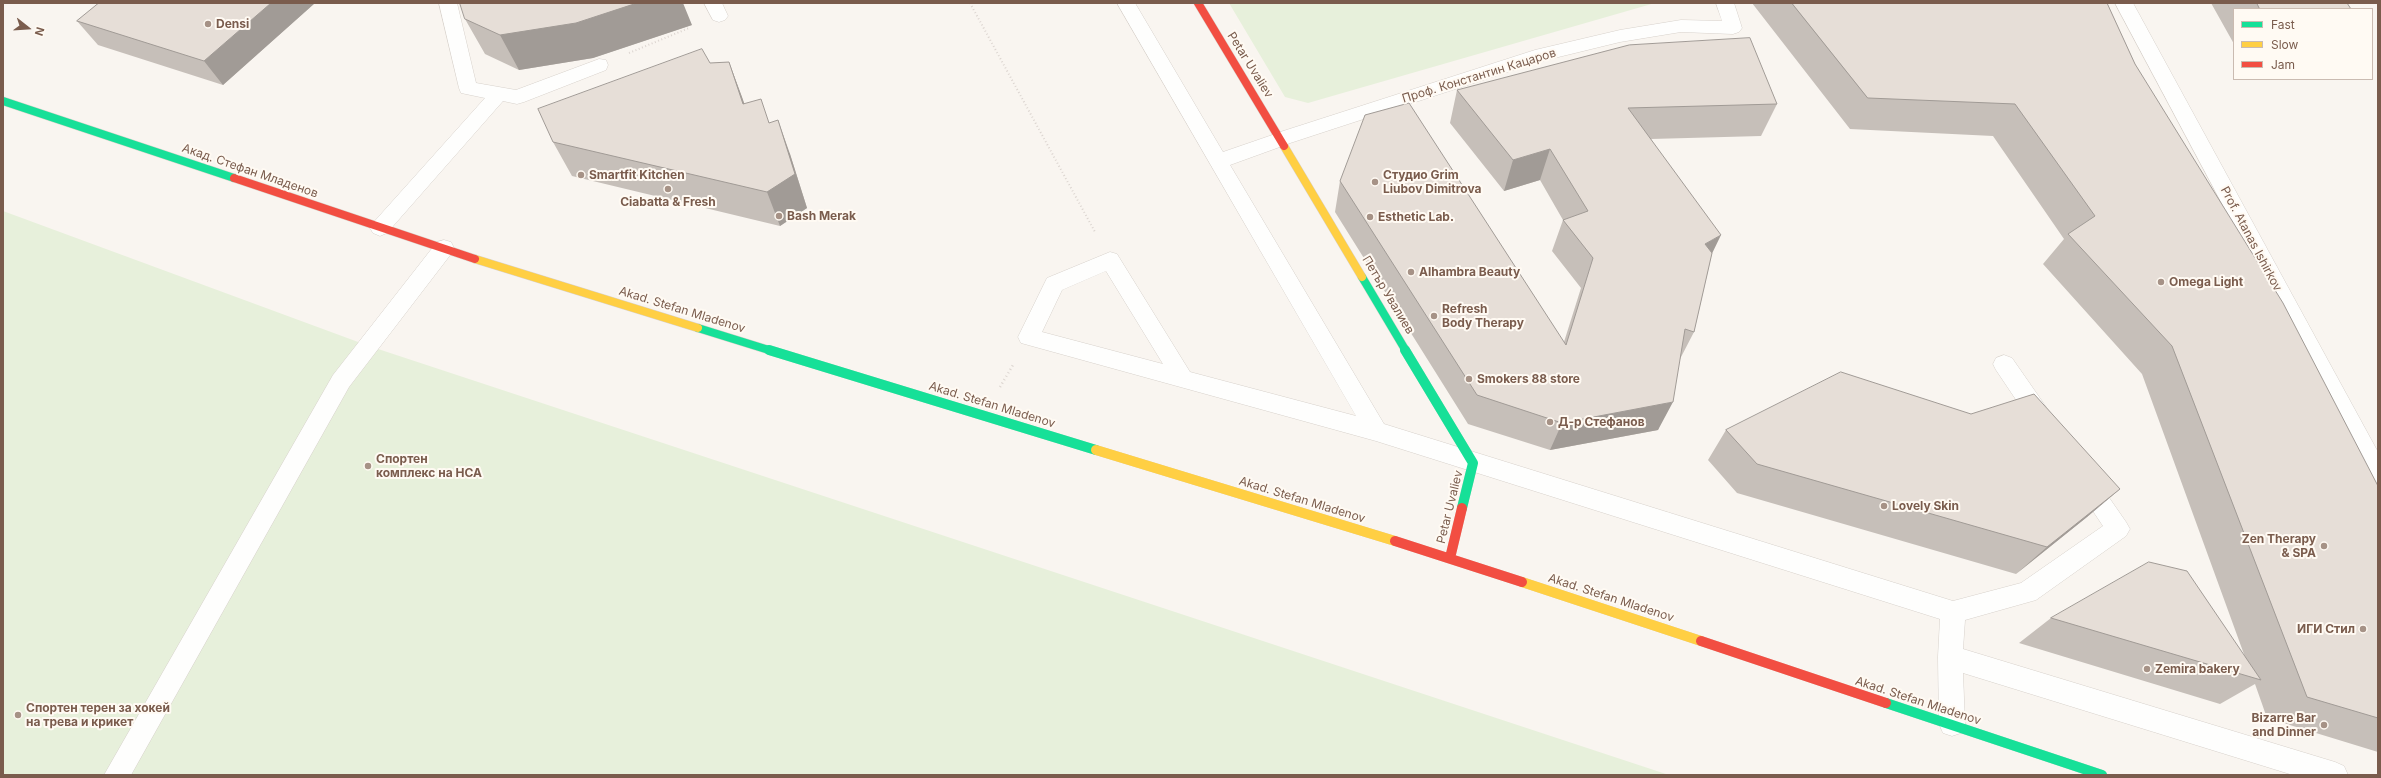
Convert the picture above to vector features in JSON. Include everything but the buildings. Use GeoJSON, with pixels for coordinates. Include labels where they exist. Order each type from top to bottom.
{"type":"FeatureCollection","features":[{"type":"Feature","properties":{"kind":"street"},"geometry":{"type":"LineString","coordinates":[[448,3],[468,88],[517,97],[599,65]]}},
{"type":"Feature","properties":{"kind":"street"},"geometry":{"type":"LineString","coordinates":[[1126,3],[1217,162],[1376,431]]}},
{"type":"Feature","properties":{"kind":"street","name":"Petar Uvaliev"},"geometry":{"type":"LineString","coordinates":[[1198,3],[1282,139]]}},
{"type":"Feature","properties":{"kind":"street","name":"Проф. Константин Кацаров"},"geometry":{"type":"LineString","coordinates":[[1217,162],[1282,139],[1535,56],[1620,36],[1681,26],[1732,28],[1725,3]]}},
{"type":"Feature","properties":{"kind":"street","name":"Prof. Atanas Ishirkov"},"geometry":{"type":"LineString","coordinates":[[2124,3],[2378,474]]}},
{"type":"Feature","properties":{"kind":"street"},"geometry":{"type":"LineString","coordinates":[[380,228],[499,94]]}},
{"type":"Feature","properties":{"kind":"street","name":"Акад. Стефан Младенов"},"geometry":{"type":"LineString","coordinates":[[3,101],[380,228],[444,248]]}},
{"type":"Feature","properties":{"kind":"street","name":"Петър Увалиев"},"geometry":{"type":"LineString","coordinates":[[1282,139],[1474,463]]}},
{"type":"Feature","properties":{"kind":"street"},"geometry":{"type":"LineString","coordinates":[[117,775],[341,381],[444,248]]}},
{"type":"Feature","properties":{"kind":"street","name":"Akad. Stefan Mladenov"},"geometry":{"type":"LineString","coordinates":[[444,248],[497,266],[1450,558],[2102,775]]}},
{"type":"Feature","properties":{"kind":"street"},"geometry":{"type":"LineString","coordinates":[[1183,379],[1110,260],[1054,284],[1030,337],[1183,379],[1376,431],[1474,463],[1953,612],[2027,592],[2118,529],[2074,466]]}},
{"type":"Feature","properties":{"kind":"street"},"geometry":{"type":"LineString","coordinates":[[2004,364],[2057,440]]}},
{"type":"Feature","properties":{"kind":"street","name":"Petar Uvaliev"},"geometry":{"type":"LineString","coordinates":[[1450,558],[1474,463]]}},
{"type":"Feature","properties":{"kind":"street"},"geometry":{"type":"LineString","coordinates":[[1952,724],[1950,657],[1953,612]]}},
{"type":"Feature","properties":{"kind":"street"},"geometry":{"type":"LineString","coordinates":[[1950,657],[2335,775]]}},
{"type":"Feature","properties":{"kind":"path"},"geometry":{"type":"LineString","coordinates":[[970,3],[1110,260]]}},
{"type":"Feature","properties":{"kind":"path"},"geometry":{"type":"LineString","coordinates":[[599,65],[716,10]]}},
{"type":"Feature","properties":{"kind":"path"},"geometry":{"type":"LineString","coordinates":[[984,414],[1030,337]]}},
{"type":"Feature","properties":{"kind":"green space"},"geometry":{"type":"Polygon","coordinates":[[[1229,3],[1655,3],[1308,103],[1285,97],[1229,3]]]}},
{"type":"Feature","properties":{"kind":"green space","name":"Спортен комплекс на НСА"},"geometry":{"type":"Polygon","coordinates":[[[3,211],[369,346],[1669,775],[3,775],[3,211]]]}},
{"type":"Feature","properties":{"kind":"traffic: fast"},"geometry":{"type":"LineString","coordinates":[[3,101],[234,178]]}},
{"type":"Feature","properties":{"kind":"traffic: fast"},"geometry":{"type":"LineString","coordinates":[[1362,277],[1473,463],[1462,508]]}},
{"type":"Feature","properties":{"kind":"traffic: fast"},"geometry":{"type":"LineString","coordinates":[[698,328],[1096,450]]}},
{"type":"Feature","properties":{"kind":"traffic: fast"},"geometry":{"type":"LineString","coordinates":[[1886,703],[2102,775]]}},
{"type":"Feature","properties":{"kind":"traffic: slow"},"geometry":{"type":"LineString","coordinates":[[1284,146],[1362,277]]}},
{"type":"Feature","properties":{"kind":"traffic: slow"},"geometry":{"type":"LineString","coordinates":[[475,259],[698,328]]}},
{"type":"Feature","properties":{"kind":"traffic: slow"},"geometry":{"type":"LineString","coordinates":[[1096,450],[1395,541]]}},
{"type":"Feature","properties":{"kind":"traffic: slow"},"geometry":{"type":"LineString","coordinates":[[1522,582],[1701,641]]}},
{"type":"Feature","properties":{"kind":"traffic: jam"},"geometry":{"type":"LineString","coordinates":[[1198,3],[1284,146]]}},
{"type":"Feature","properties":{"kind":"traffic: jam"},"geometry":{"type":"LineString","coordinates":[[234,178],[475,259]]}},
{"type":"Feature","properties":{"kind":"traffic: jam"},"geometry":{"type":"LineString","coordinates":[[1450,558],[1462,508]]}},
{"type":"Feature","properties":{"kind":"traffic: jam"},"geometry":{"type":"LineString","coordinates":[[1395,541],[1522,582]]}},
{"type":"Feature","properties":{"kind":"traffic: jam"},"geometry":{"type":"LineString","coordinates":[[1701,641],[1886,703]]}},
{"type":"Feature","properties":{"kind":"place","name":"Densi"},"geometry":{"type":"Point","coordinates":[208,24]}},
{"type":"Feature","properties":{"kind":"place","name":"Smartfit Kitchen"},"geometry":{"type":"Point","coordinates":[581,175]}},
{"type":"Feature","properties":{"kind":"place","name":"Студио Grim Liubov Dimitrova"},"geometry":{"type":"Point","coordinates":[1375,182]}},
{"type":"Feature","properties":{"kind":"place","name":"Ciabatta & Fresh"},"geometry":{"type":"Point","coordinates":[668,189]}},
{"type":"Feature","properties":{"kind":"place","name":"Bash Merak"},"geometry":{"type":"Point","coordinates":[779,216]}},
{"type":"Feature","properties":{"kind":"place","name":"Esthetic Lab."},"geometry":{"type":"Point","coordinates":[1370,217]}},
{"type":"Feature","properties":{"kind":"place","name":"Alhambra Beauty"},"geometry":{"type":"Point","coordinates":[1411,272]}},
{"type":"Feature","properties":{"kind":"place","name":"Omega Light"},"geometry":{"type":"Point","coordinates":[2161,282]}},
{"type":"Feature","properties":{"kind":"place","name":"Refresh Body Therapy"},"geometry":{"type":"Point","coordinates":[1434,316]}},
{"type":"Feature","properties":{"kind":"place","name":"Smokers 88 store"},"geometry":{"type":"Point","coordinates":[1469,379]}},
{"type":"Feature","properties":{"kind":"place","name":"Д-р Стефанов"},"geometry":{"type":"Point","coordinates":[1550,422]}},
{"type":"Feature","properties":{"kind":"place","name":"Спортен комплекс на НСА"},"geometry":{"type":"Point","coordinates":[368,466]}},
{"type":"Feature","properties":{"kind":"place","name":"Lovely Skin"},"geometry":{"type":"Point","coordinates":[1884,506]}},
{"type":"Feature","properties":{"kind":"place","name":"Zen Therapy & SPA"},"geometry":{"type":"Point","coordinates":[2324,546]}},
{"type":"Feature","properties":{"kind":"place","name":"ИГИ Стил"},"geometry":{"type":"Point","coordinates":[2363,629]}},
{"type":"Feature","properties":{"kind":"place","name":"Zemira bakery"},"geometry":{"type":"Point","coordinates":[2147,669]}},
{"type":"Feature","properties":{"kind":"place","name":"Спортен терен за хокей на трева и крикет"},"geometry":{"type":"Point","coordinates":[18,715]}},
{"type":"Feature","properties":{"kind":"place","name":"Bizarre Bar and Dinner"},"geometry":{"type":"Point","coordinates":[2324,725]}}]}
